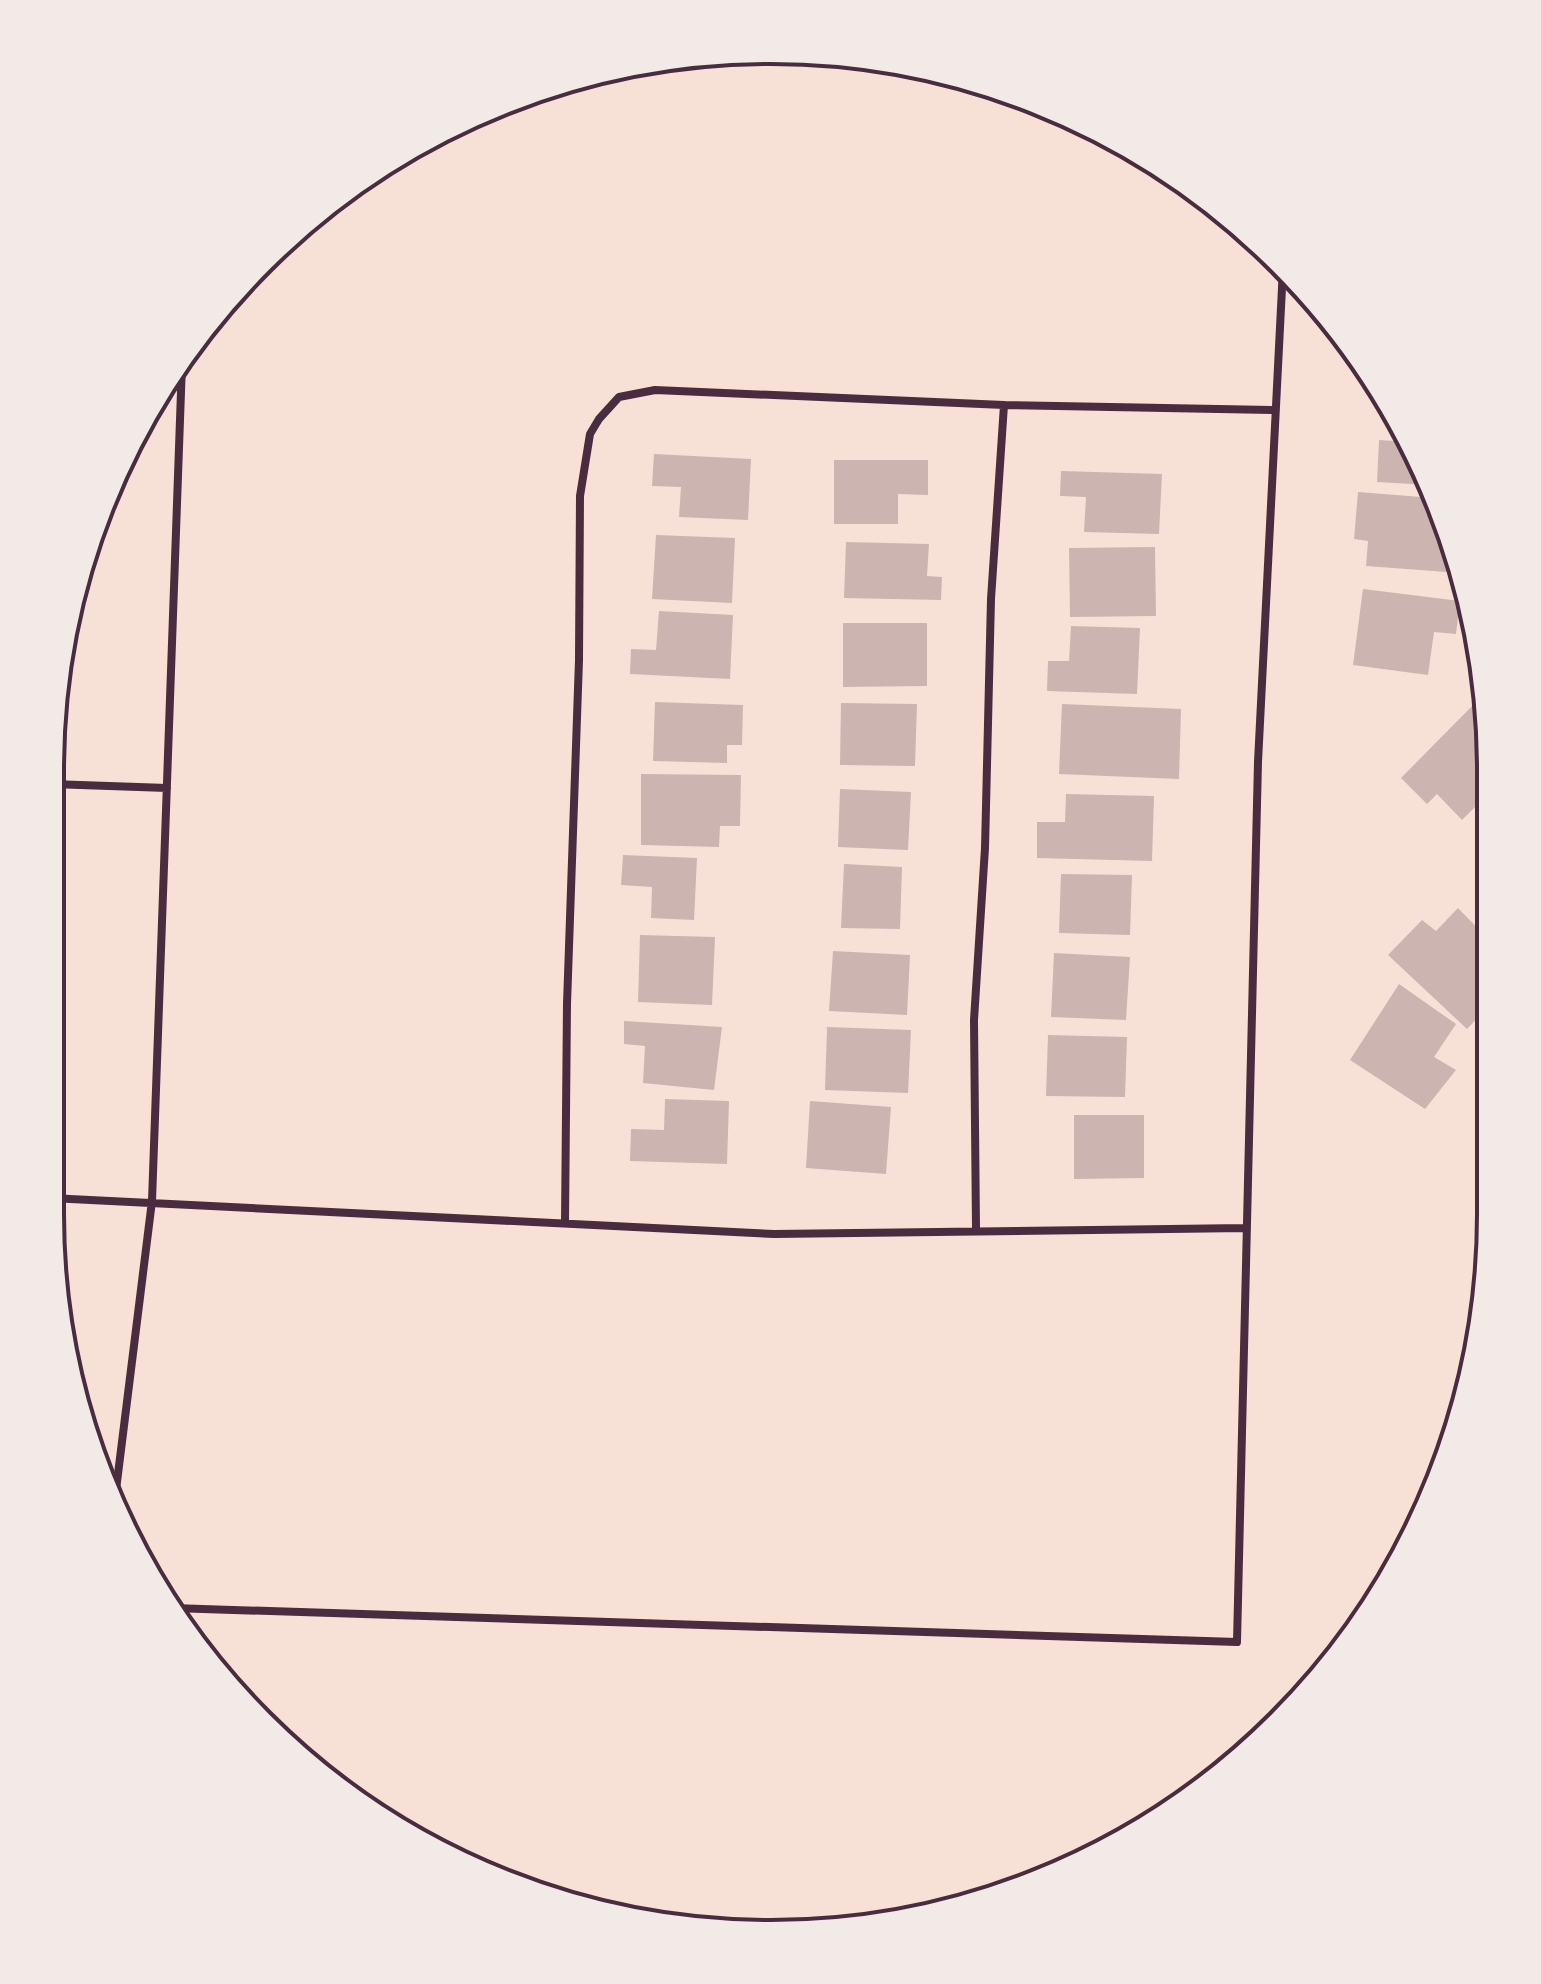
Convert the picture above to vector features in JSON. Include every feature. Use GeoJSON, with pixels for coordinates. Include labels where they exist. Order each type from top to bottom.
{"type":"FeatureCollection","features":[{"type":"Feature","properties":{"kind":"street"},"geometry":{"type":"LineString","coordinates":[[185,1608],[1237,1642],[1258,762],[1282,284]]}},
{"type":"Feature","properties":{"kind":"street"},"geometry":{"type":"LineString","coordinates":[[117,1482],[152,1201],[181,382]]}},
{"type":"Feature","properties":{"kind":"street"},"geometry":{"type":"LineString","coordinates":[[565,1222],[567,974],[579,660],[580,496],[590,434],[619,397],[655,390],[1004,405],[1274,410]]}},
{"type":"Feature","properties":{"kind":"street"},"geometry":{"type":"LineString","coordinates":[[976,1229],[974,1020],[985,848],[988,673],[1004,405]]}},
{"type":"Feature","properties":{"kind":"street"},"geometry":{"type":"LineString","coordinates":[[64,784],[167,788]]}},
{"type":"Feature","properties":{"kind":"street"},"geometry":{"type":"LineString","coordinates":[[64,1198],[774,1234],[976,1229],[1245,1228]]}},
{"type":"Feature","properties":{"kind":"building"},"geometry":{"type":"Polygon","coordinates":[[[1379,440],[1395,441],[1416,484],[1377,482],[1379,440]]]}},
{"type":"Feature","properties":{"kind":"building"},"geometry":{"type":"Polygon","coordinates":[[[654,454],[751,459],[748,520],[679,517],[681,487],[652,486],[654,454]]]}},
{"type":"Feature","properties":{"kind":"building"},"geometry":{"type":"Polygon","coordinates":[[[834,460],[928,460],[928,495],[898,494],[898,524],[834,524],[834,460]]]}},
{"type":"Feature","properties":{"kind":"building"},"geometry":{"type":"Polygon","coordinates":[[[1061,471],[1162,474],[1159,534],[1084,532],[1086,497],[1060,496],[1061,471]]]}},
{"type":"Feature","properties":{"kind":"building"},"geometry":{"type":"Polygon","coordinates":[[[1358,492],[1422,497],[1448,572],[1366,566],[1368,541],[1354,539],[1358,492]]]}},
{"type":"Feature","properties":{"kind":"building"},"geometry":{"type":"Polygon","coordinates":[[[656,535],[735,538],[732,603],[652,599],[656,535]]]}},
{"type":"Feature","properties":{"kind":"building"},"geometry":{"type":"Polygon","coordinates":[[[846,542],[929,544],[927,576],[942,577],[941,600],[844,598],[846,542]]]}},
{"type":"Feature","properties":{"kind":"building"},"geometry":{"type":"Polygon","coordinates":[[[1155,547],[1156,616],[1070,617],[1069,548],[1155,547]]]}},
{"type":"Feature","properties":{"kind":"building"},"geometry":{"type":"Polygon","coordinates":[[[1363,589],[1456,600],[1459,613],[1456,634],[1434,632],[1428,675],[1353,665],[1363,589]]]}},
{"type":"Feature","properties":{"kind":"building"},"geometry":{"type":"Polygon","coordinates":[[[659,611],[733,615],[730,679],[630,674],[631,649],[656,650],[659,611]]]}},
{"type":"Feature","properties":{"kind":"building"},"geometry":{"type":"Polygon","coordinates":[[[843,623],[927,623],[927,686],[843,687],[843,623]]]}},
{"type":"Feature","properties":{"kind":"building"},"geometry":{"type":"Polygon","coordinates":[[[1071,626],[1140,628],[1137,694],[1047,691],[1048,661],[1069,661],[1071,626]]]}},
{"type":"Feature","properties":{"kind":"building"},"geometry":{"type":"Polygon","coordinates":[[[655,702],[743,705],[742,745],[727,745],[727,763],[653,761],[655,702]]]}},
{"type":"Feature","properties":{"kind":"building"},"geometry":{"type":"Polygon","coordinates":[[[841,703],[917,704],[915,766],[840,765],[841,703]]]}},
{"type":"Feature","properties":{"kind":"building"},"geometry":{"type":"Polygon","coordinates":[[[1062,704],[1181,709],[1179,779],[1059,774],[1062,704]]]}},
{"type":"Feature","properties":{"kind":"building"},"geometry":{"type":"Polygon","coordinates":[[[1473,705],[1477,805],[1462,820],[1437,794],[1427,804],[1401,778],[1473,705]]]}},
{"type":"Feature","properties":{"kind":"building"},"geometry":{"type":"Polygon","coordinates":[[[641,774],[741,775],[740,826],[720,826],[719,847],[641,845],[641,774]]]}},
{"type":"Feature","properties":{"kind":"building"},"geometry":{"type":"Polygon","coordinates":[[[840,789],[911,792],[908,850],[838,847],[840,789]]]}},
{"type":"Feature","properties":{"kind":"building"},"geometry":{"type":"Polygon","coordinates":[[[1066,794],[1154,796],[1152,861],[1037,858],[1037,822],[1065,822],[1066,794]]]}},
{"type":"Feature","properties":{"kind":"building"},"geometry":{"type":"Polygon","coordinates":[[[623,855],[697,858],[694,920],[651,918],[652,887],[621,885],[623,855]]]}},
{"type":"Feature","properties":{"kind":"building"},"geometry":{"type":"Polygon","coordinates":[[[844,864],[902,867],[900,929],[841,928],[844,864]]]}},
{"type":"Feature","properties":{"kind":"building"},"geometry":{"type":"Polygon","coordinates":[[[1061,874],[1132,875],[1130,935],[1059,933],[1061,874]]]}},
{"type":"Feature","properties":{"kind":"building"},"geometry":{"type":"Polygon","coordinates":[[[1458,908],[1477,928],[1477,1019],[1467,1029],[1388,955],[1422,920],[1436,931],[1458,908]]]}},
{"type":"Feature","properties":{"kind":"building"},"geometry":{"type":"Polygon","coordinates":[[[640,935],[715,937],[712,1005],[638,1002],[640,935]]]}},
{"type":"Feature","properties":{"kind":"building"},"geometry":{"type":"Polygon","coordinates":[[[833,951],[910,955],[907,1015],[829,1011],[833,951]]]}},
{"type":"Feature","properties":{"kind":"building"},"geometry":{"type":"Polygon","coordinates":[[[1054,953],[1130,957],[1126,1020],[1051,1017],[1054,953]]]}},
{"type":"Feature","properties":{"kind":"building"},"geometry":{"type":"Polygon","coordinates":[[[1399,984],[1456,1024],[1434,1057],[1456,1070],[1425,1109],[1350,1060],[1399,984]]]}},
{"type":"Feature","properties":{"kind":"building"},"geometry":{"type":"Polygon","coordinates":[[[624,1021],[722,1027],[714,1090],[643,1083],[645,1046],[624,1044],[624,1021]]]}},
{"type":"Feature","properties":{"kind":"building"},"geometry":{"type":"Polygon","coordinates":[[[827,1027],[911,1030],[908,1093],[825,1090],[827,1027]]]}},
{"type":"Feature","properties":{"kind":"building"},"geometry":{"type":"Polygon","coordinates":[[[1048,1035],[1127,1037],[1125,1097],[1046,1096],[1048,1035]]]}},
{"type":"Feature","properties":{"kind":"building"},"geometry":{"type":"Polygon","coordinates":[[[665,1099],[729,1101],[727,1164],[630,1161],[631,1129],[664,1130],[665,1099]]]}},
{"type":"Feature","properties":{"kind":"building"},"geometry":{"type":"Polygon","coordinates":[[[810,1101],[891,1107],[886,1174],[806,1168],[810,1101]]]}},
{"type":"Feature","properties":{"kind":"building"},"geometry":{"type":"Polygon","coordinates":[[[1074,1115],[1144,1115],[1144,1178],[1074,1179],[1074,1115]]]}}]}
